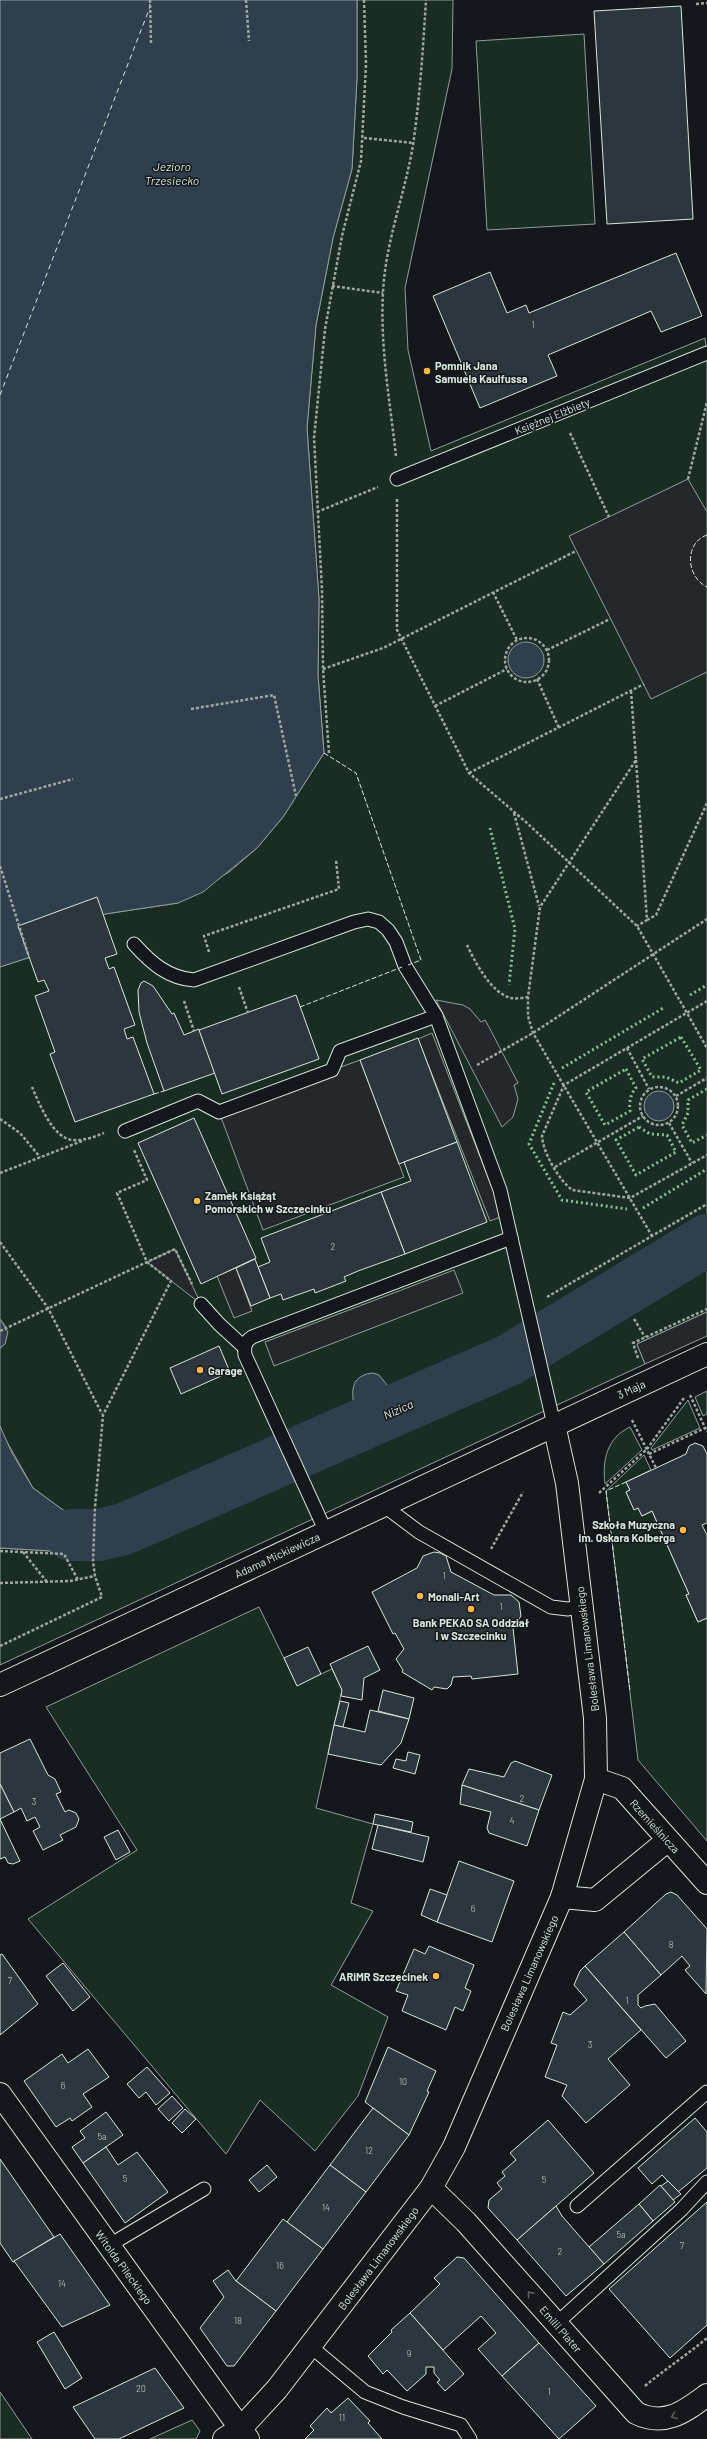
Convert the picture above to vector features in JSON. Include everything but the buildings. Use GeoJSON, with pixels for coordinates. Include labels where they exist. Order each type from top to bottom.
{"type":"FeatureCollection","features":[{"type":"Feature","properties":{"kind":"street","name":"3 Maja"},"geometry":{"type":"LineString","coordinates":[[554,1425],[707,1354]]}},
{"type":"Feature","properties":{"kind":"street","name":"Adama Mickiewicza"},"geometry":{"type":"LineString","coordinates":[[0,1685],[554,1425]]}},
{"type":"Feature","properties":{"kind":"street","name":"Bolesława Limanowskiego"},"geometry":{"type":"LineString","coordinates":[[238,2435],[277,2389],[431,2188],[454,2147],[562,1897],[596,1779],[595,1718],[566,1483],[554,1425]]}},
{"type":"Feature","properties":{"kind":"street","name":"Rzemieślnicza"},"geometry":{"type":"LineString","coordinates":[[596,1779],[622,1788],[707,1883]]}},
{"type":"Feature","properties":{"kind":"street"},"geometry":{"type":"LineString","coordinates":[[562,1897],[595,1900],[668,1840]]}},
{"type":"Feature","properties":{"kind":"street","name":"Witolda Pileckiego"},"geometry":{"type":"LineString","coordinates":[[0,2094],[108,2246],[238,2435]]}},
{"type":"Feature","properties":{"kind":"street","name":"Emilii Plater"},"geometry":{"type":"LineString","coordinates":[[431,2188],[466,2222],[628,2406],[646,2418],[660,2420],[673,2417],[707,2395]]}},
{"type":"Feature","properties":{"kind":"lane","name":"Księżnej Elżbiety"},"geometry":{"type":"LineString","coordinates":[[397,479],[707,353]]}},
{"type":"Feature","properties":{"kind":"lane"},"geometry":{"type":"LineString","coordinates":[[134,944],[150,962],[175,976],[194,980],[354,922],[368,919],[379,922],[388,930],[396,942],[405,966],[436,1016],[500,1190],[554,1425]]}},
{"type":"Feature","properties":{"kind":"lane"},"geometry":{"type":"LineString","coordinates":[[125,1130],[198,1101],[219,1112],[332,1070],[340,1050],[436,1016]]}},
{"type":"Feature","properties":{"kind":"lane"},"geometry":{"type":"LineString","coordinates":[[326,1532],[245,1354],[244,1347],[246,1341],[252,1337],[511,1238]]}},
{"type":"Feature","properties":{"kind":"lane"},"geometry":{"type":"LineString","coordinates":[[202,1304],[219,1324],[244,1347]]}},
{"type":"Feature","properties":{"kind":"lane"},"geometry":{"type":"LineString","coordinates":[[383,1506],[419,1532],[551,1606],[568,1608],[582,1606]]}},
{"type":"Feature","properties":{"kind":"lane"},"geometry":{"type":"LineString","coordinates":[[577,2206],[707,2092]]}},
{"type":"Feature","properties":{"kind":"lane"},"geometry":{"type":"LineString","coordinates":[[556,2324],[681,2210],[707,2182]]}},
{"type":"Feature","properties":{"kind":"lane"},"geometry":{"type":"LineString","coordinates":[[108,2246],[204,2189]]}},
{"type":"Feature","properties":{"kind":"lane"},"geometry":{"type":"LineString","coordinates":[[310,2346],[365,2392],[403,2407],[460,2426],[470,2439]]}},
{"type":"Feature","properties":{"kind":"path"},"geometry":{"type":"LineString","coordinates":[[150,0],[151,43]]}},
{"type":"Feature","properties":{"kind":"path"},"geometry":{"type":"LineString","coordinates":[[246,0],[249,41]]}},
{"type":"Feature","properties":{"kind":"path"},"geometry":{"type":"LineString","coordinates":[[329,753],[323,669],[322,590],[314,464],[316,412],[320,359],[332,286],[361,161],[364,138],[366,64],[364,0]]}},
{"type":"Feature","properties":{"kind":"path"},"geometry":{"type":"LineString","coordinates":[[426,0],[419,99],[413,143],[388,255],[382,292],[386,369],[397,479],[396,620],[400,640],[469,773],[514,812],[637,926],[707,1048]]}},
{"type":"Feature","properties":{"kind":"path"},"geometry":{"type":"LineString","coordinates":[[696,4],[707,3]]}},
{"type":"Feature","properties":{"kind":"path"},"geometry":{"type":"LineString","coordinates":[[364,138],[413,143]]}},
{"type":"Feature","properties":{"kind":"path"},"geometry":{"type":"LineString","coordinates":[[332,286],[382,292]]}},
{"type":"Feature","properties":{"kind":"path"},"geometry":{"type":"LineString","coordinates":[[688,479],[707,402]]}},
{"type":"Feature","properties":{"kind":"path"},"geometry":{"type":"LineString","coordinates":[[560,412],[609,517]]}},
{"type":"Feature","properties":{"kind":"path"},"geometry":{"type":"LineString","coordinates":[[317,512],[397,479]]}},
{"type":"Feature","properties":{"kind":"path"},"geometry":{"type":"LineString","coordinates":[[323,669],[400,640],[576,550]]}},
{"type":"Feature","properties":{"kind":"path"},"geometry":{"type":"LineString","coordinates":[[493,592],[517,640]]}},
{"type":"Feature","properties":{"kind":"path"},"geometry":{"type":"LineString","coordinates":[[546,650],[610,619]]}},
{"type":"Feature","properties":{"kind":"path"},"geometry":{"type":"LineString","coordinates":[[534,639],[546,650],[547,667],[536,680],[525,682],[520,681],[514,678],[507,670],[505,664],[506,653],[517,640],[534,639]]}},
{"type":"Feature","properties":{"kind":"path"},"geometry":{"type":"LineString","coordinates":[[435,706],[507,670]]}},
{"type":"Feature","properties":{"kind":"path"},"geometry":{"type":"LineString","coordinates":[[536,680],[559,728]]}},
{"type":"Feature","properties":{"kind":"path"},"geometry":{"type":"LineString","coordinates":[[469,773],[644,684]]}},
{"type":"Feature","properties":{"kind":"path"},"geometry":{"type":"LineString","coordinates":[[631,691],[647,920]]}},
{"type":"Feature","properties":{"kind":"path"},"geometry":{"type":"LineString","coordinates":[[191,709],[274,695],[296,796]]}},
{"type":"Feature","properties":{"kind":"path"},"geometry":{"type":"LineString","coordinates":[[540,907],[636,760]]}},
{"type":"Feature","properties":{"kind":"path"},"geometry":{"type":"LineString","coordinates":[[0,799],[73,779]]}},
{"type":"Feature","properties":{"kind":"path"},"geometry":{"type":"LineString","coordinates":[[637,926],[656,915],[707,804]]}},
{"type":"Feature","properties":{"kind":"path"},"geometry":{"type":"LineString","coordinates":[[514,812],[540,907],[528,997],[528,1016],[533,1033],[652,1236]]}},
{"type":"Feature","properties":{"kind":"path"},"geometry":{"type":"LineString","coordinates":[[216,972],[204,936],[339,889],[336,860]]}},
{"type":"Feature","properties":{"kind":"path"},"geometry":{"type":"LineString","coordinates":[[0,866],[29,958]]}},
{"type":"Feature","properties":{"kind":"path"},"geometry":{"type":"LineString","coordinates":[[457,1076],[533,1033],[707,919]]}},
{"type":"Feature","properties":{"kind":"path"},"geometry":{"type":"LineString","coordinates":[[467,945],[479,970],[501,992],[512,998],[528,997]]}},
{"type":"Feature","properties":{"kind":"path"},"geometry":{"type":"LineString","coordinates":[[175,976],[194,1031]]}},
{"type":"Feature","properties":{"kind":"path"},"geometry":{"type":"LineString","coordinates":[[244,1000],[248,1013]]}},
{"type":"Feature","properties":{"kind":"path"},"geometry":{"type":"LineString","coordinates":[[707,1001],[564,1085],[542,1136],[543,1145],[555,1167],[565,1185],[572,1190],[630,1198],[707,1155]]}},
{"type":"Feature","properties":{"kind":"path"},"geometry":{"type":"LineString","coordinates":[[627,1048],[649,1089]]}},
{"type":"Feature","properties":{"kind":"path"},"geometry":{"type":"LineString","coordinates":[[676,1096],[707,1078]]}},
{"type":"Feature","properties":{"kind":"path"},"geometry":{"type":"LineString","coordinates":[[32,1087],[47,1119],[59,1133],[71,1140],[84,1140]]}},
{"type":"Feature","properties":{"kind":"path"},"geometry":{"type":"LineString","coordinates":[[664,1088],[676,1096],[678,1108],[674,1119],[669,1123],[654,1125],[642,1116],[640,1101],[649,1089],[664,1088]]}},
{"type":"Feature","properties":{"kind":"path"},"geometry":{"type":"LineString","coordinates":[[555,1167],[642,1116]]}},
{"type":"Feature","properties":{"kind":"path"},"geometry":{"type":"LineString","coordinates":[[0,1119],[20,1133],[40,1157]]}},
{"type":"Feature","properties":{"kind":"path"},"geometry":{"type":"LineString","coordinates":[[669,1123],[692,1163]]}},
{"type":"Feature","properties":{"kind":"path"},"geometry":{"type":"LineString","coordinates":[[0,1173],[123,1126],[146,1180],[117,1193],[147,1262],[171,1281],[103,1415],[95,1507],[93,1561],[94,1576],[102,1598],[0,1646]]}},
{"type":"Feature","properties":{"kind":"path"},"geometry":{"type":"LineString","coordinates":[[527,1308],[707,1204]]}},
{"type":"Feature","properties":{"kind":"path"},"geometry":{"type":"LineString","coordinates":[[0,1242],[48,1308],[103,1415]]}},
{"type":"Feature","properties":{"kind":"path"},"geometry":{"type":"LineString","coordinates":[[0,1331],[175,1249],[202,1304]]}},
{"type":"Feature","properties":{"kind":"path"},"geometry":{"type":"LineString","coordinates":[[640,1362],[633,1343],[707,1309]]}},
{"type":"Feature","properties":{"kind":"path"},"geometry":{"type":"LineString","coordinates":[[634,1319],[645,1337]]}},
{"type":"Feature","properties":{"kind":"path"},"geometry":{"type":"LineString","coordinates":[[690,1395],[707,1432]]}},
{"type":"Feature","properties":{"kind":"path"},"geometry":{"type":"LineString","coordinates":[[599,1493],[647,1449],[684,1398]]}},
{"type":"Feature","properties":{"kind":"path"},"geometry":{"type":"LineString","coordinates":[[632,1420],[656,1468]]}},
{"type":"Feature","properties":{"kind":"path"},"geometry":{"type":"LineString","coordinates":[[649,1454],[705,1428]]}},
{"type":"Feature","properties":{"kind":"path"},"geometry":{"type":"LineString","coordinates":[[482,1567],[523,1492]]}},
{"type":"Feature","properties":{"kind":"path"},"geometry":{"type":"LineString","coordinates":[[0,1551],[64,1554],[78,1580]]}},
{"type":"Feature","properties":{"kind":"path"},"geometry":{"type":"LineString","coordinates":[[23,1552],[47,1582]]}},
{"type":"Feature","properties":{"kind":"path"},"geometry":{"type":"LineString","coordinates":[[0,1583],[78,1580],[94,1576]]}},
{"type":"Feature","properties":{"kind":"green space"},"geometry":{"type":"Polygon","coordinates":[[[357,0],[453,0],[452,69],[405,288],[408,350],[431,451],[705,338],[707,357],[707,1312],[637,1344],[645,1364],[0,1665],[0,1548],[69,1552],[74,1518],[33,1488],[2,1433],[0,1426],[0,1348],[5,1344],[6,1327],[0,1319],[0,967],[55,949],[105,914],[178,903],[229,872],[257,848],[283,817],[324,753],[318,675],[319,599],[307,428],[316,325],[333,238],[352,169],[357,78],[357,0]]]}},
{"type":"Feature","properties":{"kind":"green space"},"geometry":{"type":"Polygon","coordinates":[[[584,34],[595,224],[487,230],[476,41],[584,34]]]}},
{"type":"Feature","properties":{"kind":"green space"},"geometry":{"type":"Polygon","coordinates":[[[707,1391],[707,1414],[703,1416],[695,1397],[707,1391]]]}},
{"type":"Feature","properties":{"kind":"green space"},"geometry":{"type":"Polygon","coordinates":[[[688,1400],[700,1428],[652,1450],[651,1448],[688,1400]]]}},
{"type":"Feature","properties":{"kind":"green space"},"geometry":{"type":"Polygon","coordinates":[[[630,1427],[642,1450],[605,1484],[604,1467],[611,1444],[616,1437],[630,1427]]]}},
{"type":"Feature","properties":{"kind":"green space"},"geometry":{"type":"Polygon","coordinates":[[[644,1455],[651,1470],[626,1482],[630,1490],[626,1492],[634,1509],[638,1508],[642,1516],[652,1511],[689,1594],[686,1595],[698,1622],[707,1618],[707,1841],[638,1760],[606,1491],[644,1455]]]}},
{"type":"Feature","properties":{"kind":"green space"},"geometry":{"type":"Polygon","coordinates":[[[259,1607],[297,1685],[332,1669],[342,1690],[316,1808],[373,1824],[351,1903],[373,1911],[331,1985],[388,2017],[358,2096],[315,2151],[260,2100],[226,2154],[28,1919],[137,1850],[46,1707],[259,1607]]]}},
{"type":"Feature","properties":{"kind":"green space"},"geometry":{"type":"Polygon","coordinates":[[[0,2392],[32,2439],[0,2439],[0,2392]]]}},
{"type":"Feature","properties":{"kind":"green space"},"geometry":{"type":"Polygon","coordinates":[[[192,2420],[200,2431],[196,2439],[150,2439],[192,2420]]]}},
{"type":"Feature","properties":{"kind":"shaded area"},"geometry":{"type":"Polygon","coordinates":[[[688,479],[707,512],[707,672],[651,699],[569,536],[688,479]]]}},
{"type":"Feature","properties":{"kind":"shaded area"},"geometry":{"type":"Polygon","coordinates":[[[436,1000],[463,1005],[470,1009],[481,1022],[485,1020],[489,1027],[518,1083],[514,1085],[518,1099],[513,1117],[502,1127],[436,1000]]]}},
{"type":"Feature","properties":{"kind":"shaded area"},"geometry":{"type":"Polygon","coordinates":[[[432,1033],[503,1216],[490,1221],[418,1039],[432,1033]]]}},
{"type":"Feature","properties":{"kind":"shaded area"},"geometry":{"type":"Polygon","coordinates":[[[360,1060],[404,1177],[263,1230],[219,1112],[360,1060]]]}},
{"type":"Feature","properties":{"kind":"shaded area"},"geometry":{"type":"Polygon","coordinates":[[[175,1249],[201,1304],[147,1262],[175,1249]]]}},
{"type":"Feature","properties":{"kind":"shaded area"},"geometry":{"type":"Polygon","coordinates":[[[236,1268],[252,1311],[234,1318],[217,1276],[236,1268]]]}},
{"type":"Feature","properties":{"kind":"shaded area"},"geometry":{"type":"Polygon","coordinates":[[[454,1270],[463,1293],[274,1366],[265,1342],[454,1270]]]}},
{"type":"Feature","properties":{"kind":"shaded area"},"geometry":{"type":"Polygon","coordinates":[[[707,1312],[707,1336],[645,1364],[637,1344],[707,1312]]]}},
{"type":"Feature","properties":{"kind":"water","name":"Jezioro Trzesiecko"},"geometry":{"type":"Polygon","coordinates":[[[0,0],[357,0],[357,78],[352,169],[333,238],[316,325],[307,428],[319,599],[318,675],[324,753],[283,817],[257,848],[203,892],[178,903],[105,914],[55,949],[0,967],[0,0]]]}},
{"type":"Feature","properties":{"kind":"water"},"geometry":{"type":"Polygon","coordinates":[[[526,642],[536,645],[541,650],[544,660],[541,670],[536,675],[526,678],[516,675],[511,670],[508,660],[511,650],[516,645],[526,642]]]}},
{"type":"Feature","properties":{"kind":"water"},"geometry":{"type":"Polygon","coordinates":[[[659,1091],[670,1095],[674,1106],[670,1117],[659,1121],[648,1117],[644,1106],[648,1095],[659,1091]]]}},
{"type":"Feature","properties":{"kind":"water"},"geometry":{"type":"Polygon","coordinates":[[[0,1319],[8,1332],[5,1344],[0,1348],[0,1319]]]}},
{"type":"Feature","properties":{"kind":"water"},"geometry":{"type":"Polygon","coordinates":[[[373,1373],[379,1375],[404,1406],[358,1426],[353,1401],[354,1386],[357,1380],[363,1375],[373,1373]]]}},
{"type":"Feature","properties":{"kind":"water"},"geometry":{"type":"Polygon","coordinates":[[[0,1426],[12,1453],[33,1488],[74,1518],[69,1552],[0,1548],[0,1426]]]}},
{"type":"Feature","properties":{"kind":"waterway","name":"Nizica"},"geometry":{"type":"LineString","coordinates":[[71,1535],[99,1535],[124,1529],[509,1360],[707,1240]]}},
{"type":"Feature","properties":{"kind":"ferry route"},"geometry":{"type":"LineString","coordinates":[[0,395],[150,7],[149,0]]}},
{"type":"Feature","properties":{"kind":"hedge"},"geometry":{"type":"LineString","coordinates":[[490,828],[515,929],[509,985]]}},
{"type":"Feature","properties":{"kind":"hedge"},"geometry":{"type":"LineString","coordinates":[[690,995],[707,985]]}},
{"type":"Feature","properties":{"kind":"hedge"},"geometry":{"type":"LineString","coordinates":[[562,1068],[665,1007]]}},
{"type":"Feature","properties":{"kind":"hedge"},"geometry":{"type":"LineString","coordinates":[[681,1037],[701,1070],[679,1083],[666,1077],[652,1077],[642,1059],[681,1037]]}},
{"type":"Feature","properties":{"kind":"hedge"},"geometry":{"type":"LineString","coordinates":[[626,1069],[636,1088],[630,1099],[630,1111],[605,1125],[586,1092],[626,1069]]}},
{"type":"Feature","properties":{"kind":"hedge"},"geometry":{"type":"LineString","coordinates":[[554,1083],[529,1144],[562,1200],[627,1209]]}},
{"type":"Feature","properties":{"kind":"hedge"},"geometry":{"type":"LineString","coordinates":[[707,1089],[688,1100],[688,1113],[682,1125],[692,1143],[707,1135]]}},
{"type":"Feature","properties":{"kind":"hedge"},"geometry":{"type":"LineString","coordinates":[[639,1127],[650,1134],[667,1135],[676,1152],[636,1175],[616,1140],[639,1127]]}},
{"type":"Feature","properties":{"kind":"hedge"},"geometry":{"type":"LineString","coordinates":[[643,1208],[707,1169]]}},
{"type":"Feature","properties":{"kind":"fence"},"geometry":{"type":"LineString","coordinates":[[707,535],[694,545],[690,560],[695,576],[707,587]]}},
{"type":"Feature","properties":{"kind":"fence"},"geometry":{"type":"LineString","coordinates":[[324,753],[356,773],[421,960],[408,965]]}},
{"type":"Feature","properties":{"kind":"fence"},"geometry":{"type":"LineString","coordinates":[[300,1007],[402,967]]}},
{"type":"Feature","properties":{"kind":"fence"},"geometry":{"type":"LineString","coordinates":[[154,1094],[164,1091]]}},
{"type":"Feature","properties":{"kind":"fence"},"geometry":{"type":"LineString","coordinates":[[626,1482],[606,1491],[630,1691]]}},
{"type":"Feature","properties":{"kind":"place","name":"Pomnik Jana Samuela Kaulfussa"},"geometry":{"type":"Point","coordinates":[427,371]}},
{"type":"Feature","properties":{"kind":"place","name":"Zamek Książąt Pomorskich w Szczecinku"},"geometry":{"type":"Point","coordinates":[197,1201]}},
{"type":"Feature","properties":{"kind":"place","name":"Garage"},"geometry":{"type":"Point","coordinates":[200,1370]}},
{"type":"Feature","properties":{"kind":"place","name":"Szkoła Muzyczna im. Oskara Kolberga"},"geometry":{"type":"Point","coordinates":[683,1530]}},
{"type":"Feature","properties":{"kind":"place","name":"Monali-Art"},"geometry":{"type":"Point","coordinates":[420,1596]}},
{"type":"Feature","properties":{"kind":"place","name":"Bank PEKAO SA Oddział I w Szczecinku"},"geometry":{"type":"Point","coordinates":[471,1609]}},
{"type":"Feature","properties":{"kind":"place","name":"ARiMR Szczecinek"},"geometry":{"type":"Point","coordinates":[436,1976]}}]}
